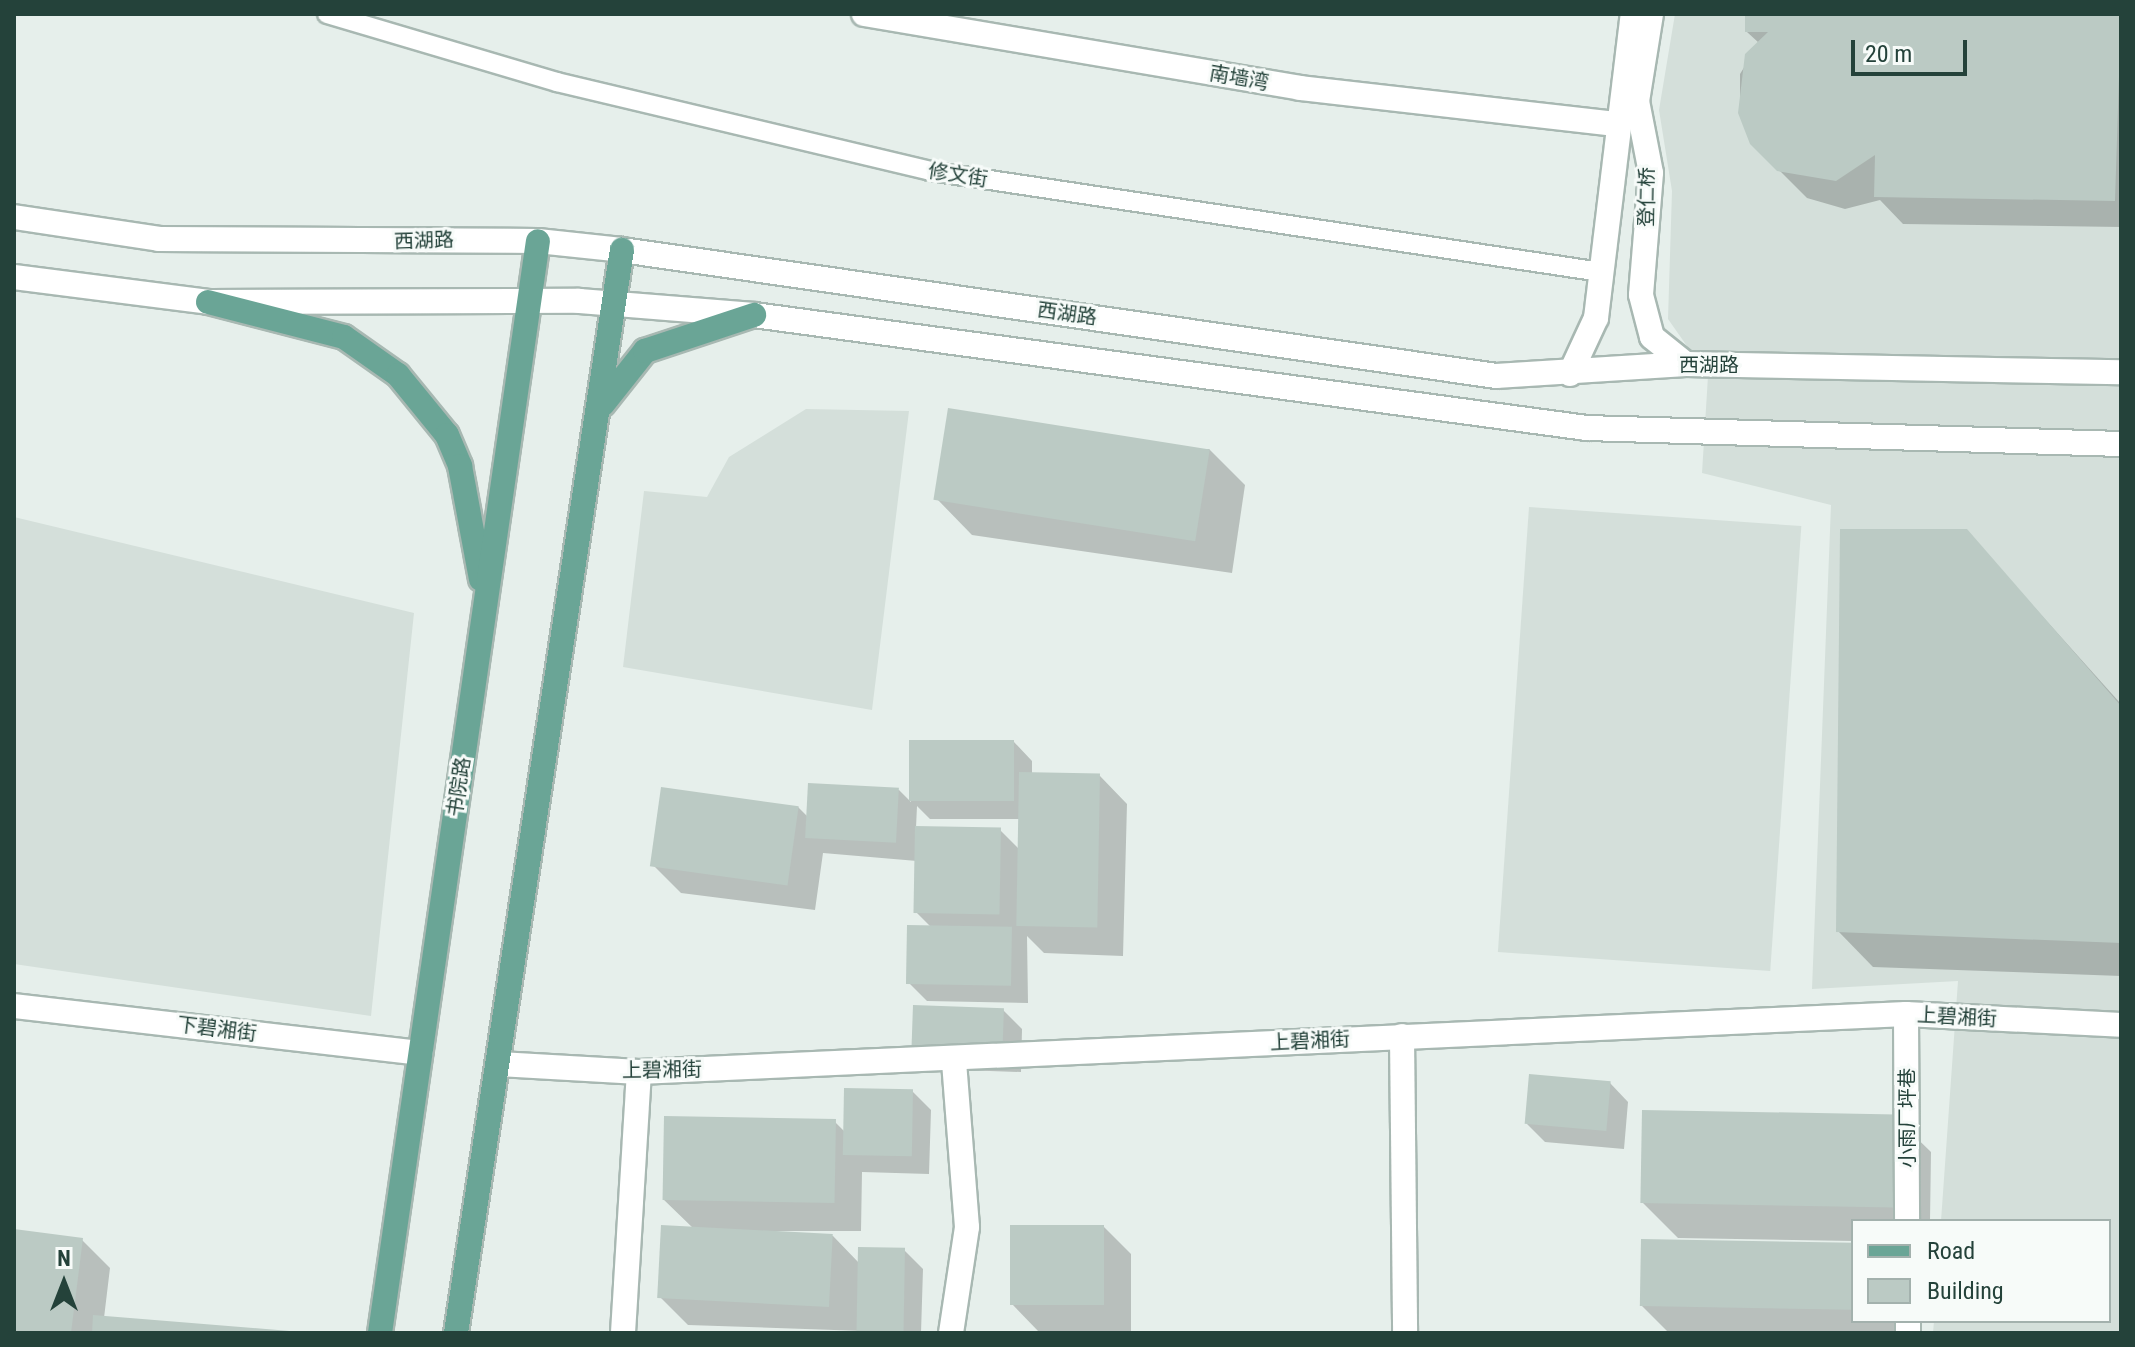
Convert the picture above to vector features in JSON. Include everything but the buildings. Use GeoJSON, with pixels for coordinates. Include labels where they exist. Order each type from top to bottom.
{"type":"FeatureCollection","features":[{"type":"Feature","properties":{"kind":"main road","name":"书院路"},"geometry":{"type":"LineString","coordinates":[[380,1333],[538,241]]}},
{"type":"Feature","properties":{"kind":"main road"},"geometry":{"type":"LineString","coordinates":[[456,1333],[622,250]]}},
{"type":"Feature","properties":{"kind":"main road"},"geometry":{"type":"LineString","coordinates":[[208,302],[344,337],[423,401],[447,435],[472,504],[484,626]]}},
{"type":"Feature","properties":{"kind":"main road"},"geometry":{"type":"LineString","coordinates":[[595,429],[612,388],[645,351],[754,315]]}},
{"type":"Feature","properties":{"kind":"street","name":"南墙湾"},"geometry":{"type":"LineString","coordinates":[[864,14],[1300,88],[1617,124]]}},
{"type":"Feature","properties":{"kind":"street","name":"登仁桥"},"geometry":{"type":"LineString","coordinates":[[1570,374],[1592,338],[1633,14]]}},
{"type":"Feature","properties":{"kind":"street","name":"登仁桥"},"geometry":{"type":"LineString","coordinates":[[1651,14],[1637,101],[1651,173],[1641,295],[1652,337],[1686,364]]}},
{"type":"Feature","properties":{"kind":"street","name":"西湖路"},"geometry":{"type":"LineString","coordinates":[[14,217],[159,239],[538,241],[622,250],[1465,374],[1570,374],[1686,364],[2121,372]]}},
{"type":"Feature","properties":{"kind":"street"},"geometry":{"type":"LineString","coordinates":[[14,277],[208,302],[529,300],[754,315],[1586,428],[2121,444]]}},
{"type":"Feature","properties":{"kind":"street","name":"下碧湘街"},"geometry":{"type":"LineString","coordinates":[[14,1006],[420,1053]]}},
{"type":"Feature","properties":{"kind":"street","name":"上碧湘街"},"geometry":{"type":"LineString","coordinates":[[499,1064],[639,1072],[954,1060],[1906,1014],[2121,1025]]}},
{"type":"Feature","properties":{"kind":"street","name":"小雨厂坪巷"},"geometry":{"type":"LineString","coordinates":[[1906,1014],[1907,1219]]}},
{"type":"Feature","properties":{"kind":"street"},"geometry":{"type":"LineString","coordinates":[[1402,1036],[1405,1333]]}},
{"type":"Feature","properties":{"kind":"street"},"geometry":{"type":"LineString","coordinates":[[951,1333],[967,1227],[954,1060]]}},
{"type":"Feature","properties":{"kind":"street"},"geometry":{"type":"LineString","coordinates":[[623,1333],[639,1072]]}},
{"type":"Feature","properties":{"kind":"lane","name":"修文街"},"geometry":{"type":"LineString","coordinates":[[327,14],[557,82],[930,171],[1601,272]]}},
{"type":"Feature","properties":{"kind":"shaded area"},"geometry":{"type":"Polygon","coordinates":[[[1675,14],[2121,14],[2121,1333],[1933,1333],[1934,1323],[2111,1323],[2111,1219],[1941,1219],[1958,981],[1812,989],[1831,505],[1702,473],[1708,376],[1668,319],[1672,191],[1659,110],[1675,14]]]}},
{"type":"Feature","properties":{"kind":"shaded area"},"geometry":{"type":"Polygon","coordinates":[[[806,409],[909,411],[872,710],[623,667],[644,491],[707,497],[729,457],[806,409]]]}},
{"type":"Feature","properties":{"kind":"shaded area"},"geometry":{"type":"Polygon","coordinates":[[[1529,507],[1801,526],[1770,971],[1498,952],[1529,507]]]}},
{"type":"Feature","properties":{"kind":"shaded area"},"geometry":{"type":"Polygon","coordinates":[[[14,517],[414,613],[371,1016],[14,964],[14,517]]]}}]}
